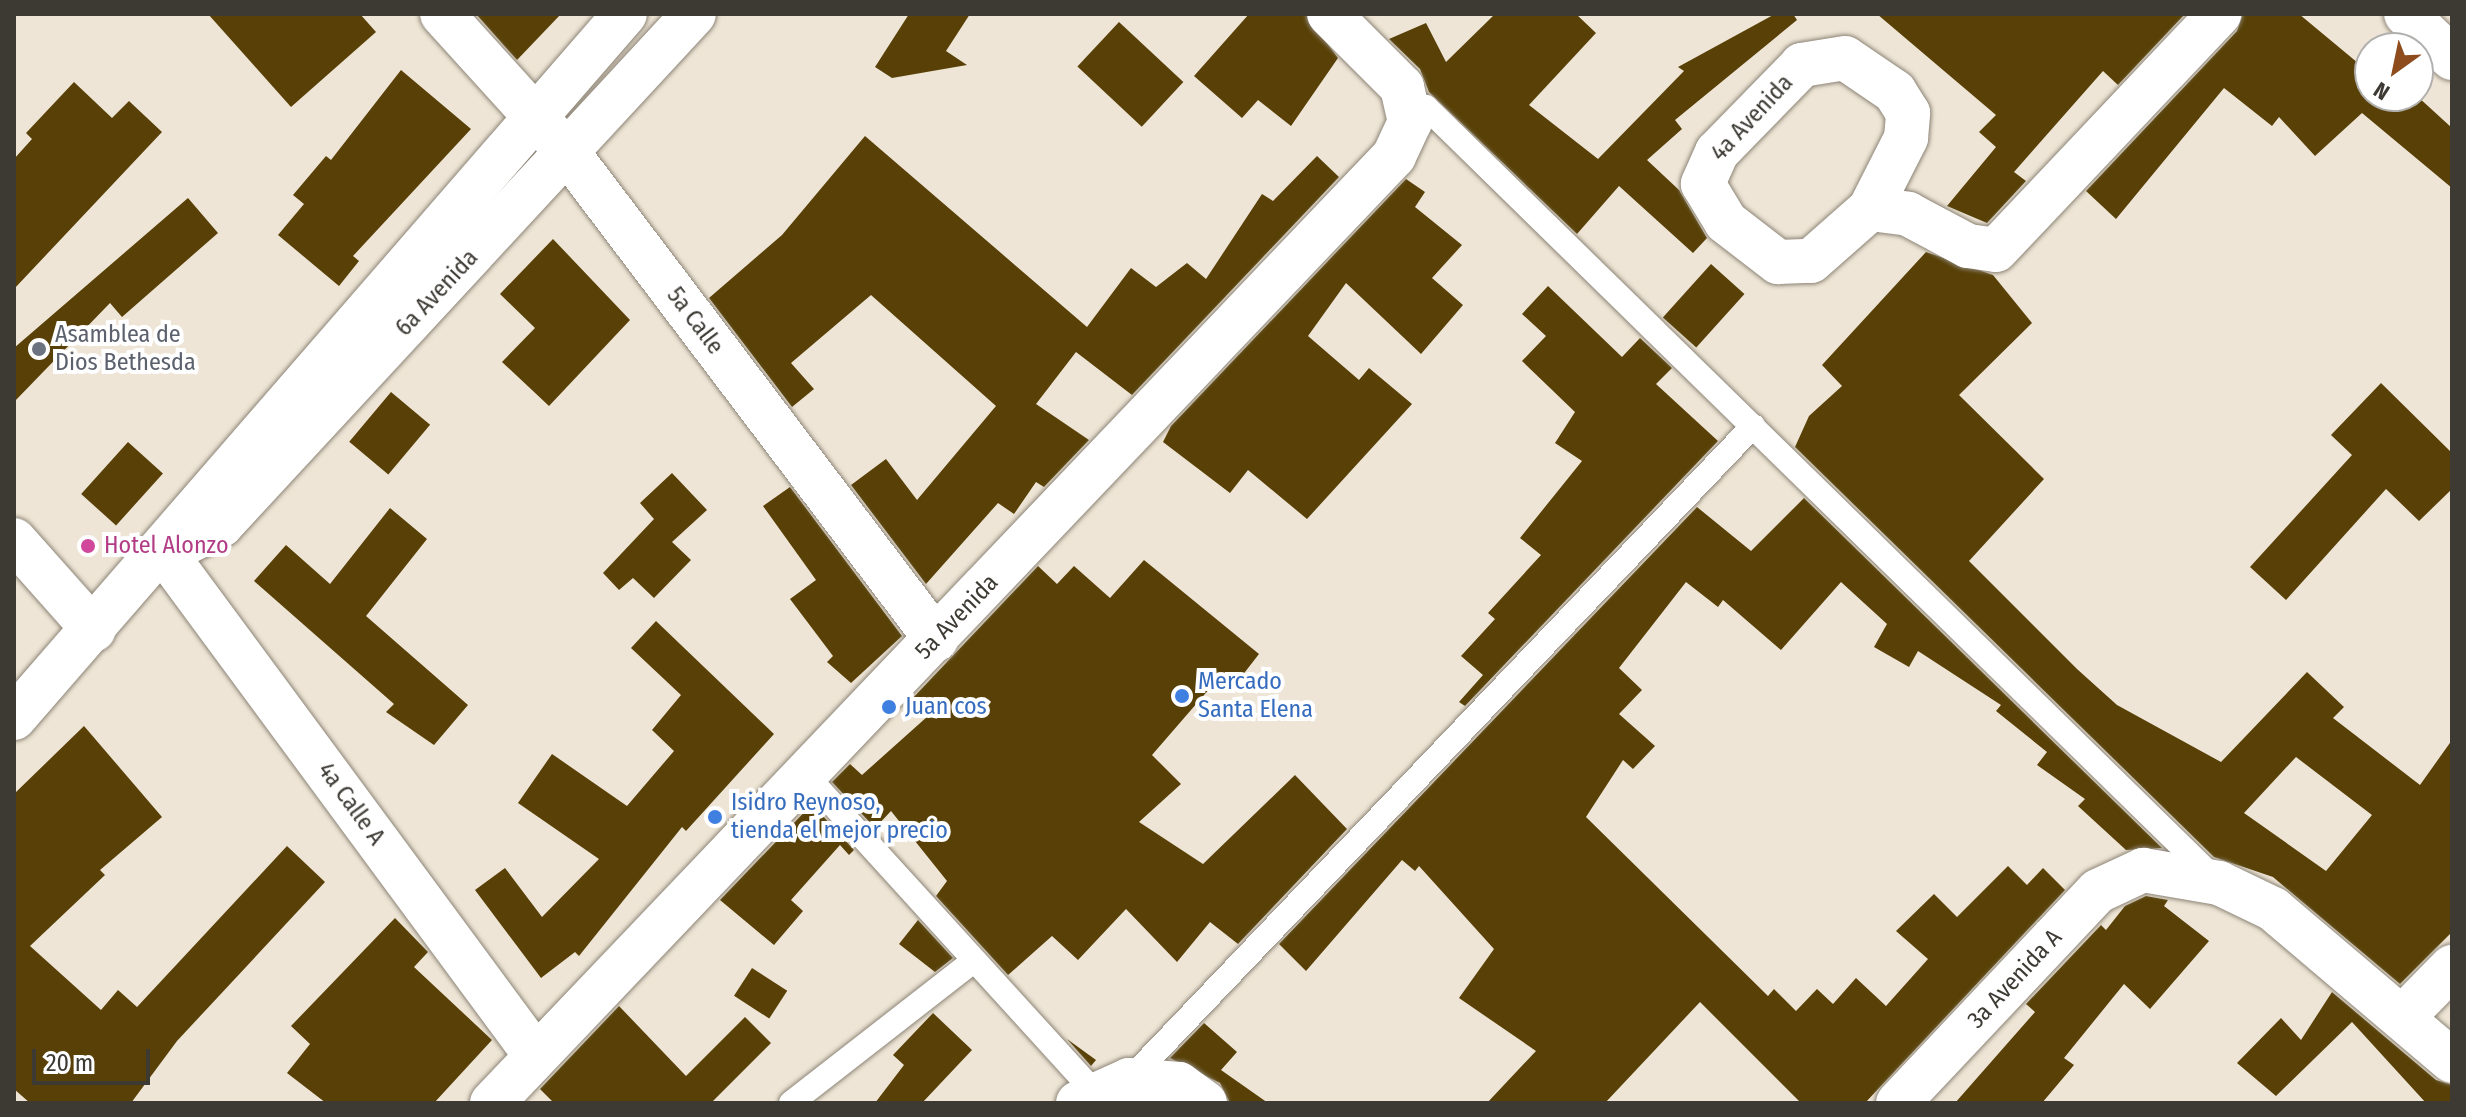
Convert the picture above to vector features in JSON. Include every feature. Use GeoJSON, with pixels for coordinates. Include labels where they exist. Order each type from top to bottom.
{"type":"FeatureCollection","features":[{"type":"Feature","properties":{"kind":"street","name":"5a Calle"},"geometry":{"type":"LineString","coordinates":[[442,14],[568,153],[936,639]]}},
{"type":"Feature","properties":{"kind":"street","name":"6a Avenida"},"geometry":{"type":"LineString","coordinates":[[14,718],[165,553],[200,496],[625,14]]}},
{"type":"Feature","properties":{"kind":"street","name":"6a Avenida"},"geometry":{"type":"LineString","coordinates":[[165,553],[221,525],[694,14]]}},
{"type":"Feature","properties":{"kind":"street"},"geometry":{"type":"LineString","coordinates":[[1329,14],[1402,87],[1407,112]]}},
{"type":"Feature","properties":{"kind":"street"},"geometry":{"type":"LineString","coordinates":[[1870,209],[1908,214],[1968,246],[1996,250],[2219,14]]}},
{"type":"Feature","properties":{"kind":"street"},"geometry":{"type":"LineString","coordinates":[[2406,14],[2452,58]]}},
{"type":"Feature","properties":{"kind":"street","name":"4a Avenida"},"geometry":{"type":"LineString","coordinates":[[1845,58],[1895,92],[1908,113],[1906,138],[1870,209],[1811,261],[1778,262],[1726,222],[1703,184],[1717,152],[1802,65],[1845,58]]}},
{"type":"Feature","properties":{"kind":"street","name":"5a Avenida"},"geometry":{"type":"LineString","coordinates":[[492,1103],[1394,156],[1407,112]]}},
{"type":"Feature","properties":{"kind":"street"},"geometry":{"type":"LineString","coordinates":[[14,540],[94,630]]}},
{"type":"Feature","properties":{"kind":"street","name":"4a Calle A"},"geometry":{"type":"LineString","coordinates":[[165,553],[536,1056]]}},
{"type":"Feature","properties":{"kind":"street","name":"3a Avenida A"},"geometry":{"type":"LineString","coordinates":[[1898,1103],[2098,891],[2143,870],[2219,883]]}},
{"type":"Feature","properties":{"kind":"street"},"geometry":{"type":"LineString","coordinates":[[2219,883],[2273,909],[2404,1016],[2452,1061]]}},
{"type":"Feature","properties":{"kind":"street"},"geometry":{"type":"LineString","coordinates":[[2404,1016],[2452,967]]}},
{"type":"Feature","properties":{"kind":"street"},"geometry":{"type":"LineString","coordinates":[[1100,1091],[1179,1084],[1205,1103]]}},
{"type":"Feature","properties":{"kind":"lane"},"geometry":{"type":"LineString","coordinates":[[1407,112],[1426,107],[2219,883]]}},
{"type":"Feature","properties":{"kind":"lane"},"geometry":{"type":"LineString","coordinates":[[806,775],[972,962],[1100,1091],[1753,426]]}},
{"type":"Feature","properties":{"kind":"lane"},"geometry":{"type":"LineString","coordinates":[[791,1103],[972,962]]}},
{"type":"Feature","properties":{"kind":"building"},"geometry":{"type":"Polygon","coordinates":[[[208,14],[360,14],[376,32],[291,107],[208,14]]]}},
{"type":"Feature","properties":{"kind":"building"},"geometry":{"type":"Polygon","coordinates":[[[476,14],[561,14],[517,60],[476,14]]]}},
{"type":"Feature","properties":{"kind":"building"},"geometry":{"type":"Polygon","coordinates":[[[909,14],[970,14],[946,51],[967,65],[892,78],[875,67],[909,14]]]}},
{"type":"Feature","properties":{"kind":"building"},"geometry":{"type":"Polygon","coordinates":[[[1249,14],[1305,14],[1338,58],[1291,126],[1258,100],[1242,118],[1194,76],[1249,14]]]}},
{"type":"Feature","properties":{"kind":"building"},"geometry":{"type":"Polygon","coordinates":[[[1495,14],[1576,14],[1596,33],[1529,105],[1598,159],[1684,71],[1678,67],[1775,14],[1793,14],[1797,20],[1675,120],[1682,129],[1647,160],[1679,190],[1707,238],[1693,253],[1619,186],[1577,234],[1429,92],[1420,69],[1389,39],[1426,23],[1446,62],[1495,14]]]}},
{"type":"Feature","properties":{"kind":"building"},"geometry":{"type":"Polygon","coordinates":[[[1877,14],[2185,14],[2118,85],[2103,71],[2014,172],[2026,181],[1987,223],[1947,206],[1996,147],[1979,132],[1996,115],[1877,14]]]}},
{"type":"Feature","properties":{"kind":"building"},"geometry":{"type":"Polygon","coordinates":[[[2243,14],[2299,14],[2354,60],[2354,112],[2434,112],[2452,128],[2452,188],[2362,113],[2315,156],[2279,117],[2272,126],[2224,88],[2116,219],[2086,191],[2237,31],[2243,14]]]}},
{"type":"Feature","properties":{"kind":"building"},"geometry":{"type":"Polygon","coordinates":[[[1119,22],[1183,82],[1142,127],[1077,67],[1119,22]]]}},
{"type":"Feature","properties":{"kind":"building"},"geometry":{"type":"Polygon","coordinates":[[[401,70],[471,129],[353,256],[359,261],[339,286],[278,235],[304,204],[293,195],[326,156],[331,160],[401,70]]]}},
{"type":"Feature","properties":{"kind":"building"},"geometry":{"type":"Polygon","coordinates":[[[74,82],[112,118],[129,101],[162,132],[14,289],[14,159],[32,139],[26,133],[74,82]]]}},
{"type":"Feature","properties":{"kind":"building"},"geometry":{"type":"Polygon","coordinates":[[[865,136],[1087,327],[1131,268],[1156,287],[1187,263],[1206,279],[1262,194],[1273,201],[1317,156],[1339,177],[1132,395],[1076,352],[1036,404],[1089,440],[1044,487],[1036,482],[1014,514],[998,503],[926,584],[851,485],[886,459],[917,500],[996,406],[871,295],[791,363],[814,389],[792,407],[709,298],[782,235],[865,136]]]}},
{"type":"Feature","properties":{"kind":"building"},"geometry":{"type":"Polygon","coordinates":[[[1406,179],[1425,192],[1415,207],[1462,245],[1432,278],[1463,305],[1421,354],[1346,283],[1308,336],[1359,380],[1369,368],[1412,404],[1307,519],[1248,470],[1230,493],[1163,442],[1171,426],[1406,179]]]}},
{"type":"Feature","properties":{"kind":"building"},"geometry":{"type":"Polygon","coordinates":[[[188,198],[218,233],[122,317],[110,303],[14,402],[14,348],[188,198]]]}},
{"type":"Feature","properties":{"kind":"building"},"geometry":{"type":"Polygon","coordinates":[[[553,239],[630,320],[549,406],[502,362],[535,328],[500,294],[553,239]]]}},
{"type":"Feature","properties":{"kind":"building"},"geometry":{"type":"Polygon","coordinates":[[[1926,252],[1993,275],[2032,323],[1959,395],[2044,479],[1969,561],[2117,705],[2221,762],[2307,672],[2344,707],[2333,718],[2420,785],[2452,740],[2452,932],[2400,984],[2273,877],[2214,857],[1795,447],[1809,416],[1842,386],[1822,365],[1926,252]],[[2296,757],[2244,813],[2326,871],[2372,815],[2296,757]]]}},
{"type":"Feature","properties":{"kind":"building"},"geometry":{"type":"Polygon","coordinates":[[[1711,264],[1744,294],[1696,348],[1663,318],[1711,264]]]}},
{"type":"Feature","properties":{"kind":"building"},"geometry":{"type":"Polygon","coordinates":[[[1548,286],[1622,357],[1640,338],[1672,368],[1656,384],[1718,441],[1465,706],[1459,702],[1483,675],[1461,656],[1495,619],[1488,613],[1541,555],[1520,538],[1582,461],[1555,443],[1575,412],[1522,361],[1546,336],[1522,314],[1548,286]]]}},
{"type":"Feature","properties":{"kind":"building"},"geometry":{"type":"Polygon","coordinates":[[[2381,383],[2452,453],[2452,489],[2419,521],[2386,489],[2286,600],[2250,567],[2352,455],[2331,435],[2381,383]]]}},
{"type":"Feature","properties":{"kind":"building"},"geometry":{"type":"Polygon","coordinates":[[[391,392],[430,425],[388,475],[349,442],[391,392]]]}},
{"type":"Feature","properties":{"kind":"building"},"geometry":{"type":"Polygon","coordinates":[[[128,442],[163,473],[116,525],[81,494],[128,442]]]}},
{"type":"Feature","properties":{"kind":"building"},"geometry":{"type":"Polygon","coordinates":[[[672,473],[707,510],[672,542],[691,560],[654,598],[633,578],[619,590],[603,573],[654,519],[640,503],[672,473]]]}},
{"type":"Feature","properties":{"kind":"building"},"geometry":{"type":"Polygon","coordinates":[[[790,487],[902,636],[851,683],[827,662],[833,656],[790,599],[816,580],[763,506],[790,487]]]}},
{"type":"Feature","properties":{"kind":"building"},"geometry":{"type":"Polygon","coordinates":[[[1804,498],[2162,848],[2126,850],[2078,806],[2085,799],[2037,765],[2047,752],[1996,711],[2001,705],[1918,651],[1909,667],[1874,647],[1887,624],[1841,582],[1781,650],[1723,600],[1718,607],[1686,582],[1619,668],[1642,690],[1619,714],[1655,746],[1633,769],[1623,760],[1586,817],[1768,996],[1774,989],[1796,1011],[1817,989],[1833,1004],[1856,978],[1886,1006],[1928,959],[1896,931],[1934,894],[1957,917],[2008,866],[2027,885],[2043,868],[2065,890],[1865,1103],[1801,1103],[1700,1002],[1605,1103],[1487,1103],[1536,1051],[1459,998],[1494,949],[1419,866],[1415,871],[1402,860],[1306,971],[1279,944],[1697,507],[1751,551],[1804,498]]]}},
{"type":"Feature","properties":{"kind":"building"},"geometry":{"type":"Polygon","coordinates":[[[390,508],[427,539],[366,616],[468,705],[434,745],[386,712],[394,704],[254,581],[286,545],[330,584],[390,508]]]}},
{"type":"Feature","properties":{"kind":"building"},"geometry":{"type":"Polygon","coordinates":[[[1144,560],[1259,654],[1231,690],[1217,680],[1152,755],[1181,784],[1139,822],[1203,864],[1295,775],[1347,829],[1238,944],[1210,922],[1177,962],[1126,909],[1078,960],[1052,936],[1008,975],[936,896],[947,881],[891,811],[875,828],[832,782],[850,764],[862,775],[928,716],[910,701],[1038,566],[1057,584],[1074,566],[1110,598],[1144,560]]]}},
{"type":"Feature","properties":{"kind":"building"},"geometry":{"type":"Polygon","coordinates":[[[656,621],[774,734],[686,831],[682,827],[579,956],[575,952],[541,978],[475,890],[505,868],[542,917],[599,859],[518,803],[552,754],[627,806],[674,751],[652,730],[681,695],[631,648],[656,621]]]}},
{"type":"Feature","properties":{"kind":"building"},"geometry":{"type":"Polygon","coordinates":[[[84,726],[162,817],[100,870],[105,875],[30,946],[101,1010],[118,990],[137,1007],[287,846],[325,882],[177,1041],[131,1103],[30,1103],[14,1089],[14,794],[84,726]]]}},
{"type":"Feature","properties":{"kind":"building"},"geometry":{"type":"Polygon","coordinates":[[[812,804],[854,850],[849,855],[840,845],[791,900],[803,911],[774,945],[720,900],[812,804]]]}},
{"type":"Feature","properties":{"kind":"building"},"geometry":{"type":"Polygon","coordinates":[[[2146,896],[2168,900],[2164,906],[2209,941],[2150,1009],[2124,984],[2064,1058],[2074,1065],[2042,1103],[1955,1103],[2035,1012],[2026,1004],[2101,925],[2106,930],[2125,906],[2146,896]]]}},
{"type":"Feature","properties":{"kind":"building"},"geometry":{"type":"Polygon","coordinates":[[[395,918],[428,952],[414,967],[492,1040],[434,1103],[326,1103],[287,1073],[310,1044],[291,1026],[395,918]]]}},
{"type":"Feature","properties":{"kind":"building"},"geometry":{"type":"Polygon","coordinates":[[[918,920],[953,958],[935,972],[899,944],[918,920]]]}},
{"type":"Feature","properties":{"kind":"building"},"geometry":{"type":"Polygon","coordinates":[[[752,968],[787,991],[769,1019],[734,996],[752,968]]]}},
{"type":"Feature","properties":{"kind":"building"},"geometry":{"type":"Polygon","coordinates":[[[2332,992],[2436,1080],[2452,1085],[2452,1103],[2426,1103],[2352,1022],[2276,1096],[2237,1063],[2281,1018],[2301,1040],[2332,992]]]}},
{"type":"Feature","properties":{"kind":"building"},"geometry":{"type":"Polygon","coordinates":[[[619,1006],[686,1076],[745,1017],[771,1043],[711,1103],[554,1103],[540,1089],[619,1006]]]}},
{"type":"Feature","properties":{"kind":"building"},"geometry":{"type":"Polygon","coordinates":[[[933,1013],[972,1050],[922,1103],[875,1103],[904,1065],[893,1055],[933,1013]]]}},
{"type":"Feature","properties":{"kind":"building"},"geometry":{"type":"Polygon","coordinates":[[[1204,1023],[1237,1052],[1221,1070],[1268,1103],[1230,1103],[1220,1083],[1170,1058],[1204,1023]]]}},
{"type":"Feature","properties":{"kind":"building"},"geometry":{"type":"Polygon","coordinates":[[[1067,1039],[1096,1060],[1091,1066],[1067,1039]]]}},
{"type":"Feature","properties":{"kind":"place","name":"Asamblea de Dios Bethesda"},"geometry":{"type":"Point","coordinates":[39,349]}},
{"type":"Feature","properties":{"kind":"place","name":"Hotel Alonzo"},"geometry":{"type":"Point","coordinates":[88,546]}},
{"type":"Feature","properties":{"kind":"place","name":"Mercado Santa Elena"},"geometry":{"type":"Point","coordinates":[1182,696]}},
{"type":"Feature","properties":{"kind":"place","name":"Juan cos"},"geometry":{"type":"Point","coordinates":[889,707]}},
{"type":"Feature","properties":{"kind":"place","name":"Isidro Reynoso, tienda el mejor precio"},"geometry":{"type":"Point","coordinates":[715,817]}}]}
